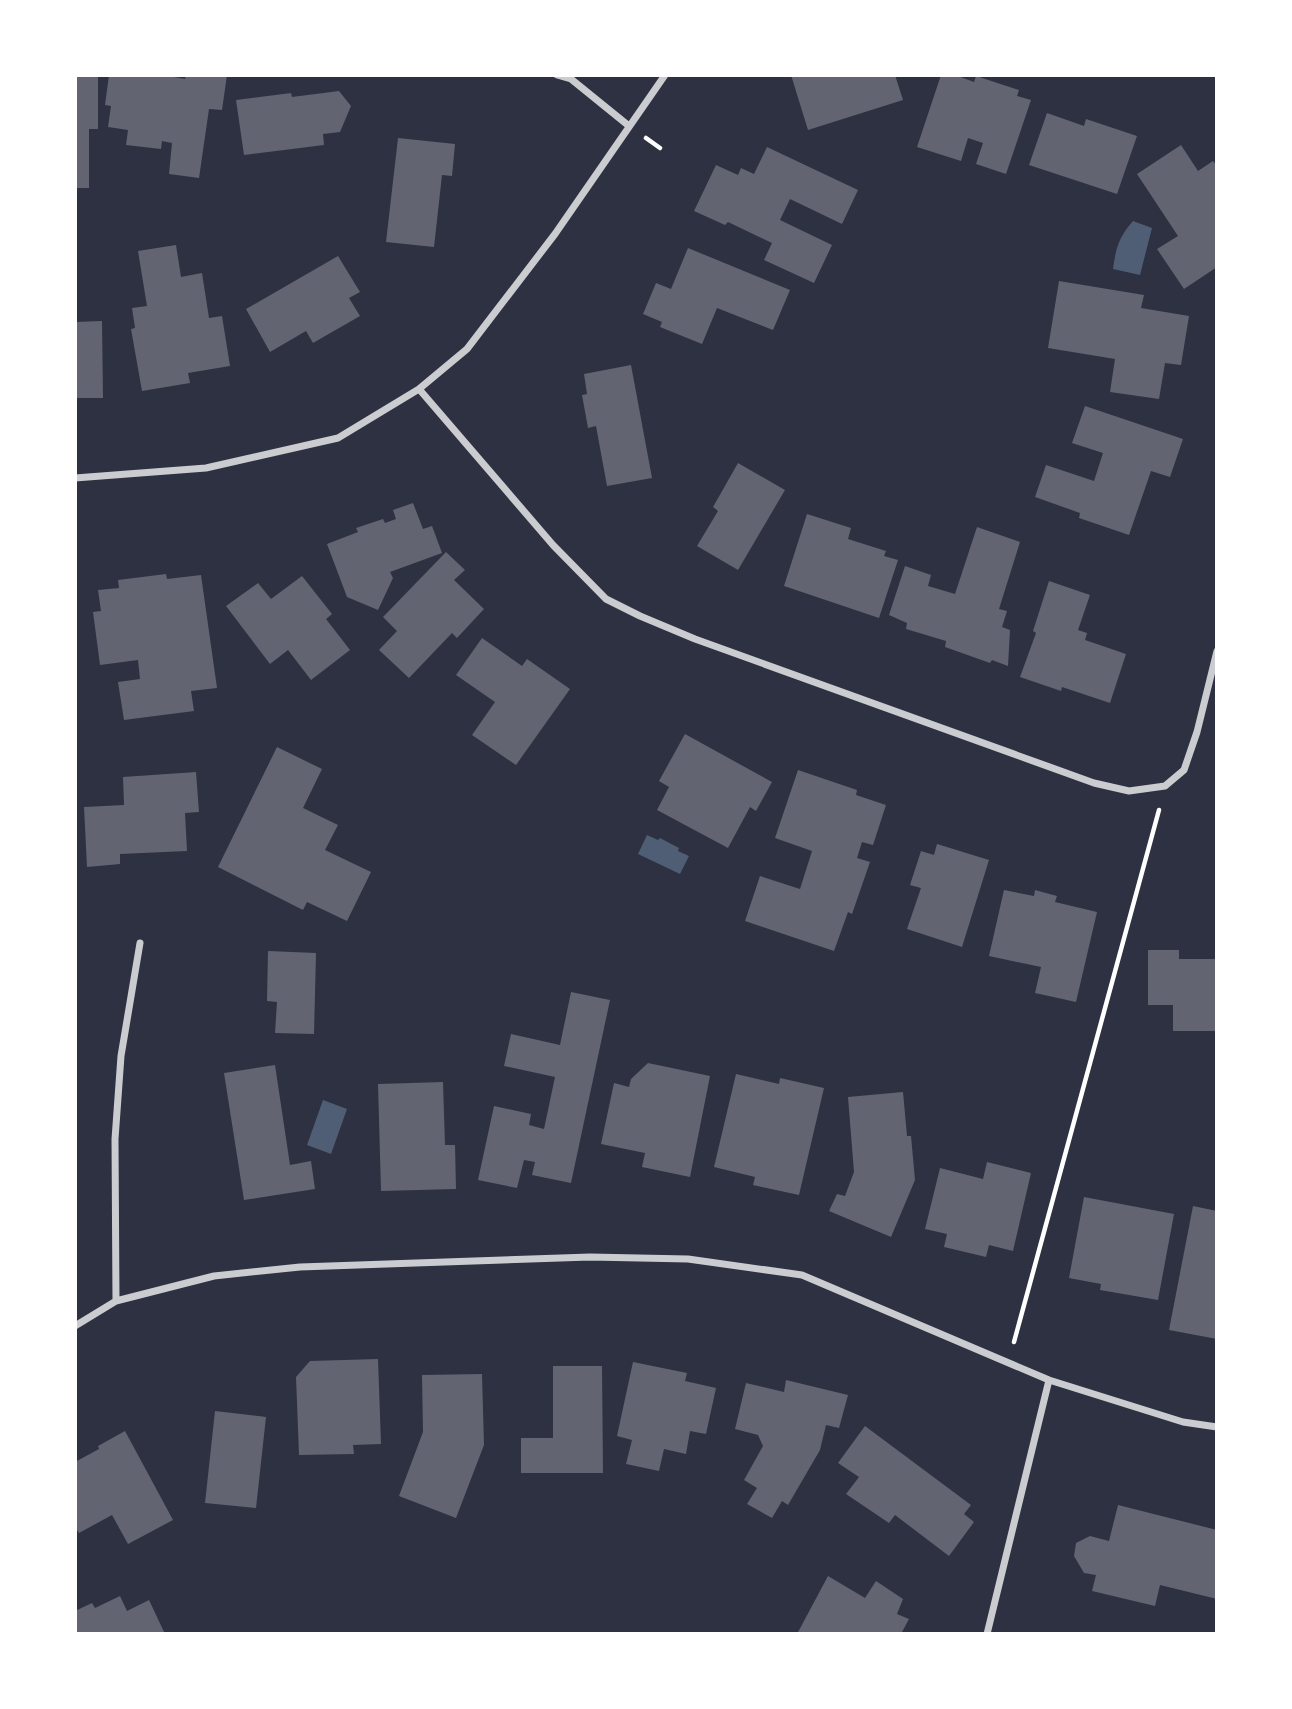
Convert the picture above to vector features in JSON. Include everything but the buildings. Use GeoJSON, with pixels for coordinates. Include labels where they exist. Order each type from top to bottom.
{"type":"FeatureCollection","features":[{"type":"Feature","properties":{"kind":"street"},"geometry":{"type":"LineString","coordinates":[[558,75],[571,79],[629,127]]}},
{"type":"Feature","properties":{"kind":"street"},"geometry":{"type":"LineString","coordinates":[[75,478],[206,468],[338,438],[419,389],[467,349],[555,234],[665,75]]}},
{"type":"Feature","properties":{"kind":"street"},"geometry":{"type":"LineString","coordinates":[[419,389],[545,535],[606,599],[695,639],[1094,783],[1129,791],[1165,786],[1185,771],[1217,651]]}},
{"type":"Feature","properties":{"kind":"street"},"geometry":{"type":"LineString","coordinates":[[116,1301],[115,1139],[121,1056],[140,943]]}},
{"type":"Feature","properties":{"kind":"street"},"geometry":{"type":"LineString","coordinates":[[75,1326],[116,1301],[214,1276],[300,1267],[590,1258],[688,1259],[802,1275],[1049,1380],[1183,1422],[1217,1427]]}},
{"type":"Feature","properties":{"kind":"street"},"geometry":{"type":"LineString","coordinates":[[987,1634],[1049,1380]]}},
{"type":"Feature","properties":{"kind":"path"},"geometry":{"type":"LineString","coordinates":[[1009,1363],[1165,786]]}},
{"type":"Feature","properties":{"kind":"water"},"geometry":{"type":"Polygon","coordinates":[[[1133,221],[1152,228],[1140,275],[1113,269],[1119,243],[1133,221]]]}},
{"type":"Feature","properties":{"kind":"water"},"geometry":{"type":"Polygon","coordinates":[[[647,835],[658,840],[660,838],[689,856],[680,874],[638,854],[647,835]]]}},
{"type":"Feature","properties":{"kind":"water"},"geometry":{"type":"Polygon","coordinates":[[[323,1100],[347,1109],[331,1154],[307,1145],[323,1100]]]}}]}
